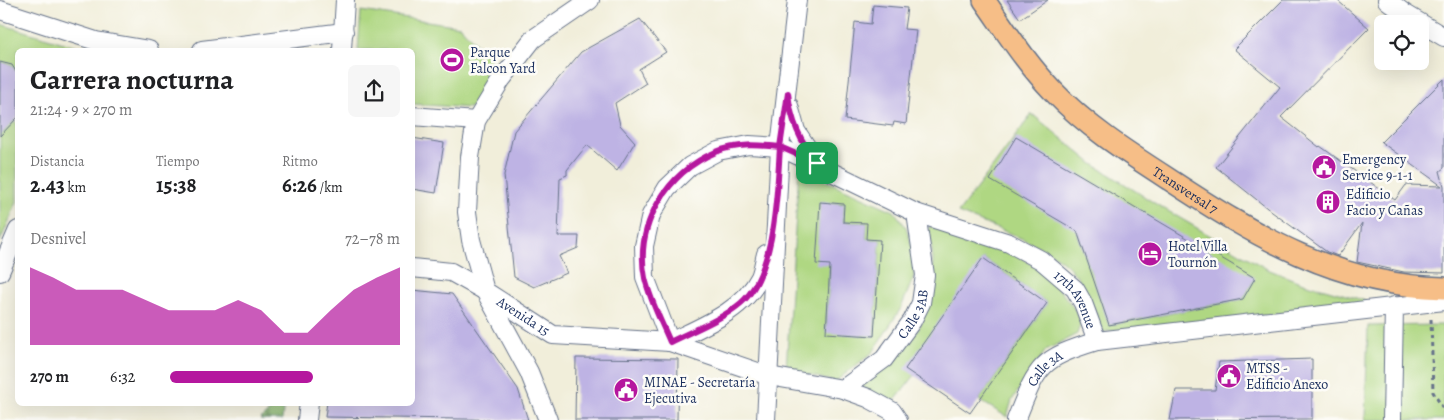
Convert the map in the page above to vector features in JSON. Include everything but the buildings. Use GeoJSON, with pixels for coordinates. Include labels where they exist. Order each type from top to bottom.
{"type":"FeatureCollection","features":[{"type":"Feature","properties":{"kind":"main road","name":"Transversal 7"},"geometry":{"type":"LineString","coordinates":[[984,0],[1026,59],[1052,91],[1079,116],[1116,145],[1237,224],[1287,250],[1344,272],[1440,297]]}},
{"type":"Feature","properties":{"kind":"street"},"geometry":{"type":"LineString","coordinates":[[342,48],[345,0]]}},
{"type":"Feature","properties":{"kind":"street"},"geometry":{"type":"LineString","coordinates":[[548,420],[529,372],[485,291],[471,240],[467,212],[470,157],[476,121],[501,80],[533,39],[590,0]]}},
{"type":"Feature","properties":{"kind":"street"},"geometry":{"type":"LineString","coordinates":[[766,420],[780,147],[788,93],[797,0]]}},
{"type":"Feature","properties":{"kind":"street"},"geometry":{"type":"LineString","coordinates":[[1387,0],[1404,13],[1444,37]]}},
{"type":"Feature","properties":{"kind":"street"},"geometry":{"type":"LineString","coordinates":[[0,10],[94,46],[122,48]]}},
{"type":"Feature","properties":{"kind":"street"},"geometry":{"type":"LineString","coordinates":[[218,48],[344,32]]}},
{"type":"Feature","properties":{"kind":"street"},"geometry":{"type":"LineString","coordinates":[[788,93],[790,112],[796,131],[805,148],[817,163]]}},
{"type":"Feature","properties":{"kind":"street"},"geometry":{"type":"LineString","coordinates":[[415,116],[476,121]]}},
{"type":"Feature","properties":{"kind":"street","name":"17th Avenue"},"geometry":{"type":"LineString","coordinates":[[670,342],[645,277],[644,246],[651,215],[667,188],[690,166],[718,151],[749,144],[780,147],[817,163],[916,213],[1009,243],[1041,260],[1075,289],[1083,303],[1097,341],[1394,306],[1440,297]]}},
{"type":"Feature","properties":{"kind":"street","name":"Calle 3AB"},"geometry":{"type":"LineString","coordinates":[[843,389],[884,360],[912,321],[921,303],[925,275],[916,213]]}},
{"type":"Feature","properties":{"kind":"street","name":"Avenida 15"},"geometry":{"type":"LineString","coordinates":[[670,342],[712,321],[742,302],[760,276],[775,217]]}},
{"type":"Feature","properties":{"kind":"street"},"geometry":{"type":"LineString","coordinates":[[0,272],[15,237]]}},
{"type":"Feature","properties":{"kind":"street","name":"Avenida 15"},"geometry":{"type":"LineString","coordinates":[[415,268],[451,272],[485,291],[553,335],[670,342],[769,376],[843,389],[868,398],[892,411],[898,420]]}},
{"type":"Feature","properties":{"kind":"street"},"geometry":{"type":"LineString","coordinates":[[1392,420],[1394,306]]}},
{"type":"Feature","properties":{"kind":"street","name":"Calle 3A"},"geometry":{"type":"LineString","coordinates":[[1016,420],[1032,380],[1046,362],[1066,351],[1097,341]]}},
{"type":"Feature","properties":{"kind":"street"},"geometry":{"type":"LineString","coordinates":[[307,420],[308,406]]}},
{"type":"Feature","properties":{"kind":"path"},"geometry":{"type":"LineString","coordinates":[[1440,297],[1433,392],[1444,410]]}},
{"type":"Feature","properties":{"kind":"green space","name":"Parque Falcon Yard"},"geometry":{"type":"Polygon","coordinates":[[[361,11],[460,26],[500,70],[470,108],[415,104],[415,48],[358,48],[361,11]]]}},
{"type":"Feature","properties":{"kind":"green space"},"geometry":{"type":"Polygon","coordinates":[[[0,24],[81,48],[15,48],[15,71],[12,65],[0,62],[0,24]]]}},
{"type":"Feature","properties":{"kind":"green space"},"geometry":{"type":"Polygon","coordinates":[[[1032,114],[1093,164],[1156,204],[1267,269],[1300,282],[1377,304],[1102,332],[1085,289],[1069,267],[1032,243],[958,213],[1032,114]],[[1077,231],[1110,325],[1243,299],[1254,279],[1077,231]]]}},
{"type":"Feature","properties":{"kind":"green space"},"geometry":{"type":"Polygon","coordinates":[[[13,121],[15,122],[15,207],[0,242],[0,136],[13,121]]]}},
{"type":"Feature","properties":{"kind":"green space"},"geometry":{"type":"Polygon","coordinates":[[[799,169],[894,211],[906,227],[914,252],[914,276],[901,308],[873,352],[835,382],[786,369],[799,169]],[[821,202],[830,265],[826,332],[874,336],[880,240],[866,239],[867,223],[843,222],[844,204],[821,202]]]}},
{"type":"Feature","properties":{"kind":"green space"},"geometry":{"type":"Polygon","coordinates":[[[929,226],[1011,251],[1050,277],[1079,315],[1080,325],[1077,334],[1046,350],[1012,400],[1007,417],[979,400],[1047,303],[983,258],[915,375],[893,403],[860,386],[895,361],[918,330],[931,301],[933,260],[929,226]]]}},
{"type":"Feature","properties":{"kind":"green space"},"geometry":{"type":"Polygon","coordinates":[[[1443,325],[1444,420],[1365,420],[1368,326],[1443,325]]]}},
{"type":"Feature","properties":{"kind":"green space"},"geometry":{"type":"Polygon","coordinates":[[[275,406],[284,406],[282,420],[260,420],[275,406]]]}},
{"type":"Feature","properties":{"kind":"place","name":"Parque Falcon Yard"},"geometry":{"type":"Point","coordinates":[452,60]}},
{"type":"Feature","properties":{"kind":"place","name":"Emergency Service 9-1-1"},"geometry":{"type":"Point","coordinates":[1324,167]}},
{"type":"Feature","properties":{"kind":"place","name":"Edificio Facio y Cañas"},"geometry":{"type":"Point","coordinates":[1328,202]}},
{"type":"Feature","properties":{"kind":"place","name":"Hotel Villa Tournón"},"geometry":{"type":"Point","coordinates":[1150,254]}},
{"type":"Feature","properties":{"kind":"place","name":"MTSS - Edificio Anexo"},"geometry":{"type":"Point","coordinates":[1229,376]}},
{"type":"Feature","properties":{"kind":"place","name":"MINAE - Secretaría Ejecutiva"},"geometry":{"type":"Point","coordinates":[626,390]}},
{"type":"Feature","properties":{"kind":"route"},"geometry":{"type":"LineString","coordinates":[[817,163],[780,147],[775,217],[760,276],[742,302],[712,321],[670,342],[645,277],[644,246],[651,215],[667,188],[690,166],[718,151],[749,144],[780,147],[788,93],[790,112],[796,131],[805,148],[817,163]]}}]}
